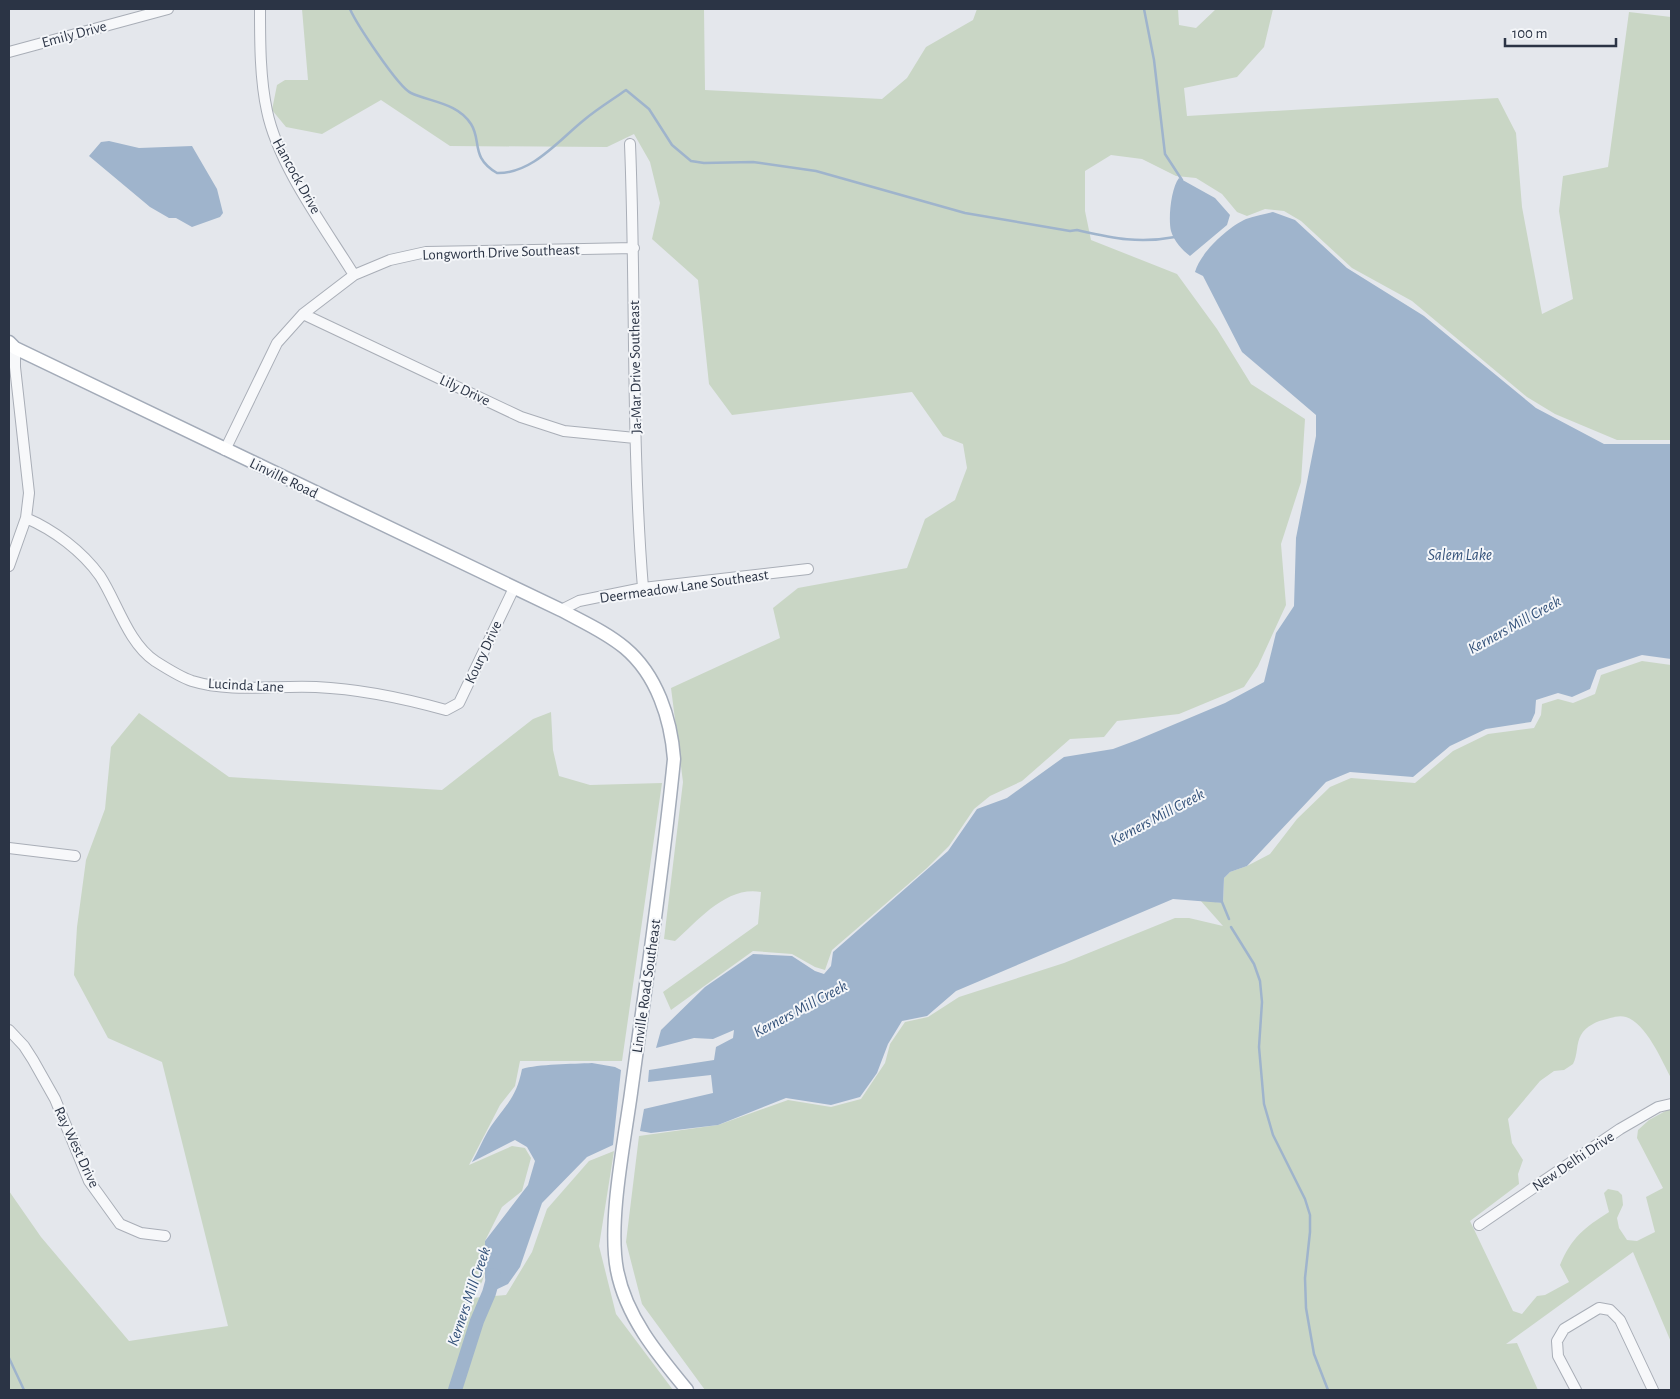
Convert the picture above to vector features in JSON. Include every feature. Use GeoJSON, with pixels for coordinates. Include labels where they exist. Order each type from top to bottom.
{"type":"FeatureCollection","features":[{"type":"Feature","properties":{"kind":"main road","name":"Linville Road"},"geometry":{"type":"LineString","coordinates":[[12,345],[225,450],[561,610]]}},
{"type":"Feature","properties":{"kind":"main road","name":"Linville Road Southeast"},"geometry":{"type":"LineString","coordinates":[[561,610],[618,643],[640,664],[650,678],[662,702],[673,745],[672,776],[615,1220],[615,1247],[619,1278],[632,1313],[650,1342],[687,1390]]}},
{"type":"Feature","properties":{"kind":"street","name":"Emily Drive"},"geometry":{"type":"LineString","coordinates":[[9,52],[168,9]]}},
{"type":"Feature","properties":{"kind":"street","name":"Hancock Drive"},"geometry":{"type":"LineString","coordinates":[[260,9],[266,111],[278,147],[354,275]]}},
{"type":"Feature","properties":{"kind":"street","name":"Ja-Mar Drive Southeast"},"geometry":{"type":"LineString","coordinates":[[630,144],[634,248],[636,438],[643,588]]}},
{"type":"Feature","properties":{"kind":"street","name":"Longworth Drive Southeast"},"geometry":{"type":"LineString","coordinates":[[225,450],[277,343],[303,314],[354,275],[390,260],[426,252],[634,248]]}},
{"type":"Feature","properties":{"kind":"street","name":"Lily Drive"},"geometry":{"type":"LineString","coordinates":[[303,314],[521,417],[564,431],[636,438]]}},
{"type":"Feature","properties":{"kind":"street"},"geometry":{"type":"LineString","coordinates":[[9,566],[26,518],[29,493],[12,345]]}},
{"type":"Feature","properties":{"kind":"street","name":"Lucinda Lane"},"geometry":{"type":"LineString","coordinates":[[26,518],[54,533],[79,554],[99,576],[132,636],[154,660],[191,681],[229,687],[315,687],[368,691],[446,710]]}},
{"type":"Feature","properties":{"kind":"street","name":"Deermeadow Lane Southeast"},"geometry":{"type":"LineString","coordinates":[[561,610],[580,601],[643,588],[808,569]]}},
{"type":"Feature","properties":{"kind":"street","name":"Koury Drive"},"geometry":{"type":"LineString","coordinates":[[446,710],[459,703],[514,588]]}},
{"type":"Feature","properties":{"kind":"street"},"geometry":{"type":"LineString","coordinates":[[9,848],[75,856]]}},
{"type":"Feature","properties":{"kind":"street","name":"Ray West Drive"},"geometry":{"type":"LineString","coordinates":[[9,1030],[24,1046],[33,1060],[55,1099],[89,1181],[120,1224],[141,1233],[165,1236]]}},
{"type":"Feature","properties":{"kind":"street","name":"New Delhi Drive"},"geometry":{"type":"LineString","coordinates":[[1479,1225],[1620,1129],[1658,1107],[1671,1104]]}},
{"type":"Feature","properties":{"kind":"street"},"geometry":{"type":"LineString","coordinates":[[1576,1390],[1558,1356],[1557,1341],[1564,1329],[1599,1308],[1610,1310],[1620,1320],[1654,1390]]}},
{"type":"Feature","properties":{"kind":"green space"},"geometry":{"type":"Polygon","coordinates":[[[302,9],[704,9],[705,90],[882,99],[907,78],[926,47],[973,20],[977,9],[1178,9],[1179,25],[1196,28],[1216,9],[1273,9],[1264,47],[1237,77],[1184,88],[1187,116],[1498,98],[1516,133],[1522,207],[1542,314],[1573,299],[1559,211],[1563,176],[1608,167],[1629,12],[1671,17],[1671,440],[1617,440],[1555,414],[1527,397],[1412,301],[1352,268],[1301,221],[1284,211],[1265,209],[1247,216],[1237,212],[1222,194],[1196,178],[1176,176],[1142,159],[1111,155],[1085,171],[1085,211],[1091,240],[1177,274],[1217,329],[1251,384],[1305,419],[1301,482],[1281,544],[1286,605],[1258,666],[1244,687],[1179,714],[1117,721],[1104,737],[1070,739],[1022,781],[990,796],[974,809],[949,846],[927,868],[832,950],[825,970],[815,967],[792,954],[753,951],[671,1010],[663,992],[758,924],[761,892],[736,894],[725,899],[714,906],[675,941],[664,939],[683,782],[671,688],[780,638],[773,608],[798,588],[907,568],[925,519],[955,500],[967,468],[963,444],[943,436],[912,392],[732,415],[709,384],[698,280],[652,239],[660,203],[650,162],[634,134],[607,147],[450,146],[381,100],[322,134],[286,127],[272,110],[277,85],[285,80],[308,80],[302,9]]]}},
{"type":"Feature","properties":{"kind":"green space"},"geometry":{"type":"Polygon","coordinates":[[[1642,661],[1671,665],[1671,1078],[1647,1034],[1633,1021],[1624,1016],[1616,1016],[1592,1024],[1579,1038],[1573,1064],[1564,1070],[1554,1071],[1540,1081],[1508,1119],[1512,1143],[1523,1160],[1518,1174],[1519,1184],[1470,1221],[1513,1311],[1522,1314],[1537,1296],[1545,1295],[1569,1282],[1560,1265],[1574,1240],[1592,1223],[1609,1212],[1604,1193],[1608,1189],[1618,1191],[1622,1195],[1623,1205],[1617,1218],[1619,1228],[1627,1240],[1637,1241],[1655,1232],[1646,1197],[1663,1188],[1637,1138],[1638,1130],[1649,1120],[1671,1108],[1671,1342],[1633,1252],[1506,1344],[1517,1343],[1538,1390],[705,1390],[642,1304],[626,1242],[639,1136],[718,1125],[788,1100],[831,1107],[861,1099],[885,1063],[890,1044],[905,1022],[928,1017],[959,997],[1064,963],[1175,918],[1189,918],[1223,926],[1200,900],[1223,903],[1224,878],[1230,872],[1247,866],[1270,854],[1297,819],[1330,787],[1351,778],[1415,783],[1453,751],[1488,734],[1534,728],[1541,715],[1542,704],[1558,699],[1573,703],[1595,694],[1601,675],[1642,661]]]}},
{"type":"Feature","properties":{"kind":"green space"},"geometry":{"type":"Polygon","coordinates":[[[551,712],[553,750],[559,776],[590,785],[662,783],[622,1061],[520,1061],[515,1086],[500,1105],[469,1165],[512,1146],[525,1148],[531,1158],[522,1191],[502,1207],[485,1241],[485,1272],[482,1282],[471,1298],[506,1295],[532,1252],[547,1209],[589,1161],[614,1151],[599,1246],[616,1314],[673,1390],[9,1390],[9,1191],[41,1237],[129,1341],[228,1326],[162,1062],[108,1038],[74,975],[77,927],[86,860],[105,809],[111,747],[139,713],[229,777],[442,790],[533,719],[551,712]]]}},
{"type":"Feature","properties":{"kind":"water"},"geometry":{"type":"Polygon","coordinates":[[[109,141],[139,148],[192,146],[217,189],[223,213],[220,217],[192,227],[176,218],[169,218],[150,207],[89,156],[101,142],[109,141]]]}},
{"type":"Feature","properties":{"kind":"water"},"geometry":{"type":"Polygon","coordinates":[[[1179,178],[1215,198],[1230,215],[1227,225],[1190,256],[1176,242],[1170,226],[1172,196],[1179,178]]]}},
{"type":"Feature","properties":{"kind":"water","name":"Salem Lake"},"geometry":{"type":"Polygon","coordinates":[[[1273,212],[1295,220],[1347,268],[1424,316],[1536,408],[1604,444],[1671,444],[1671,659],[1642,655],[1597,670],[1590,689],[1572,697],[1558,693],[1536,700],[1535,713],[1531,722],[1486,729],[1450,746],[1413,777],[1350,772],[1326,782],[1247,866],[1230,872],[1224,878],[1223,903],[1173,899],[956,991],[927,1016],[902,1021],[888,1044],[877,1073],[860,1097],[831,1105],[786,1098],[718,1125],[651,1133],[640,1131],[644,1109],[713,1093],[711,1075],[648,1082],[649,1070],[714,1060],[716,1047],[733,1038],[734,1030],[713,1039],[694,1038],[656,1048],[661,1030],[705,987],[753,954],[792,956],[815,971],[824,974],[831,966],[833,952],[948,851],[977,809],[1007,798],[1064,757],[1113,749],[1137,740],[1225,703],[1264,682],[1276,633],[1294,606],[1296,538],[1316,436],[1316,415],[1242,352],[1203,276],[1195,272],[1203,257],[1223,234],[1246,219],[1273,212]]]}},
{"type":"Feature","properties":{"kind":"water"},"geometry":{"type":"Polygon","coordinates":[[[592,1063],[615,1067],[621,1070],[613,1145],[587,1157],[542,1203],[520,1267],[508,1284],[489,1293],[485,1278],[485,1241],[528,1185],[535,1161],[527,1147],[515,1140],[472,1162],[488,1131],[513,1096],[522,1069],[546,1065],[592,1063]]]}},
{"type":"Feature","properties":{"kind":"waterway"},"geometry":{"type":"LineString","coordinates":[[350,9],[378,54],[405,88],[411,93],[452,107],[466,117],[474,130],[483,161],[497,173],[510,172],[533,162],[555,146],[589,116],[626,90],[649,109],[672,145],[691,161],[704,163],[753,162],[816,171],[965,213],[1070,231],[1077,230],[1114,238],[1149,240],[1175,237]]}},
{"type":"Feature","properties":{"kind":"waterway"},"geometry":{"type":"LineString","coordinates":[[1144,9],[1154,60],[1165,154],[1182,180]]}},
{"type":"Feature","properties":{"kind":"waterway"},"geometry":{"type":"LineString","coordinates":[[1222,902],[1229,919]]}},
{"type":"Feature","properties":{"kind":"waterway"},"geometry":{"type":"LineString","coordinates":[[1231,927],[1254,964],[1260,981],[1262,1002],[1259,1047],[1264,1104],[1273,1135],[1305,1199],[1310,1215],[1305,1278],[1306,1308],[1314,1354],[1328,1390]]}},
{"type":"Feature","properties":{"kind":"waterway","name":"Kerners Mill Creek"},"geometry":{"type":"LineString","coordinates":[[455,1390],[494,1275]]}},
{"type":"Feature","properties":{"kind":"waterway"},"geometry":{"type":"LineString","coordinates":[[9,1358],[24,1390]]}}]}
